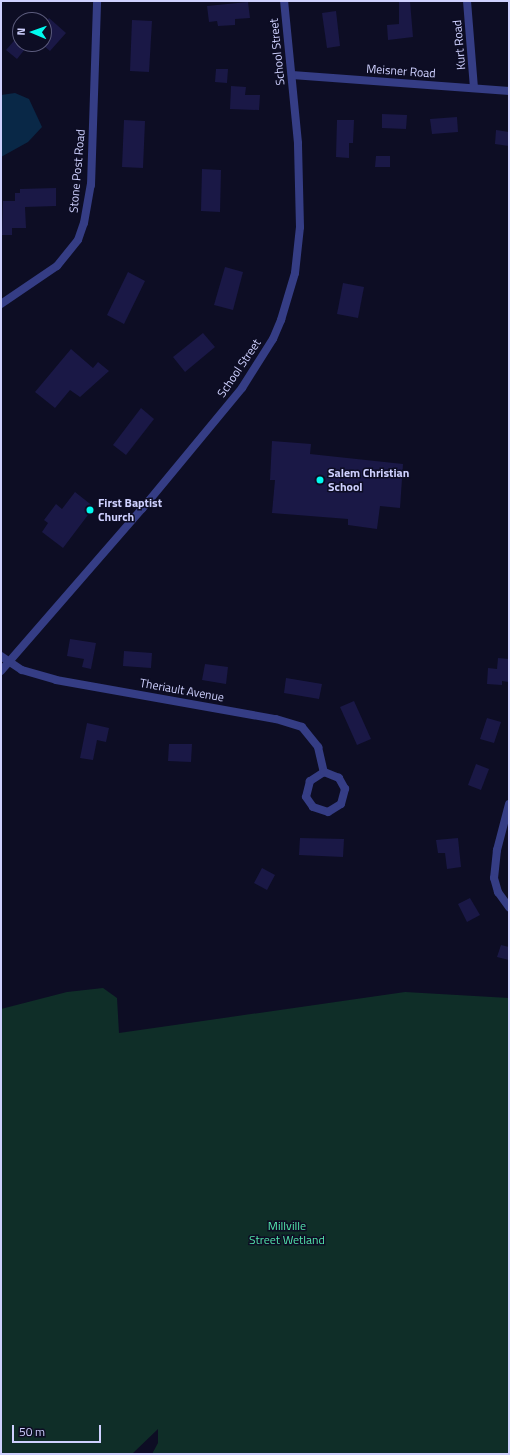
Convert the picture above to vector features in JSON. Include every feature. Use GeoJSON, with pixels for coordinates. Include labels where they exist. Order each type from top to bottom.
{"type":"FeatureCollection","features":[{"type":"Feature","properties":{"kind":"street","name":"Stone Post Road"},"geometry":{"type":"LineString","coordinates":[[1,304],[57,266],[78,240],[84,223],[90,185],[98,1]]}},
{"type":"Feature","properties":{"kind":"street","name":"School Street"},"geometry":{"type":"LineString","coordinates":[[1,671],[217,419],[242,388],[272,339],[290,296],[299,249],[299,171],[292,75],[284,1]]}},
{"type":"Feature","properties":{"kind":"street","name":"Kurt Road"},"geometry":{"type":"LineString","coordinates":[[467,1],[474,88]]}},
{"type":"Feature","properties":{"kind":"street","name":"Meisner Road"},"geometry":{"type":"LineString","coordinates":[[292,75],[509,91]]}},
{"type":"Feature","properties":{"kind":"street"},"geometry":{"type":"LineString","coordinates":[[1,656],[9,662]]}},
{"type":"Feature","properties":{"kind":"street","name":"Theriault Avenue"},"geometry":{"type":"LineString","coordinates":[[9,662],[22,670],[56,680],[290,722],[302,727],[315,739],[324,772]]}},
{"type":"Feature","properties":{"kind":"street"},"geometry":{"type":"LineString","coordinates":[[324,772],[339,778],[345,793],[338,807],[324,812],[313,807],[306,792],[310,780],[324,772]]}},
{"type":"Feature","properties":{"kind":"street"},"geometry":{"type":"LineString","coordinates":[[509,804],[497,850],[494,878],[498,892],[509,907]]}},
{"type":"Feature","properties":{"kind":"green space","name":"Millville Street Wetland"},"geometry":{"type":"Polygon","coordinates":[[[103,988],[117,998],[119,1033],[405,992],[509,998],[509,1454],[152,1454],[158,1443],[158,1429],[132,1454],[1,1454],[1,1009],[67,992],[103,988]]]}},
{"type":"Feature","properties":{"kind":"water"},"geometry":{"type":"Polygon","coordinates":[[[15,93],[29,99],[42,127],[28,142],[1,157],[1,95],[15,93]]]}},
{"type":"Feature","properties":{"kind":"building"},"geometry":{"type":"Polygon","coordinates":[[[399,1],[410,1],[413,37],[388,40],[387,25],[399,24],[399,1]]]}},
{"type":"Feature","properties":{"kind":"building"},"geometry":{"type":"Polygon","coordinates":[[[248,2],[250,18],[235,19],[235,25],[218,26],[217,21],[209,22],[207,6],[248,2]]]}},
{"type":"Feature","properties":{"kind":"building"},"geometry":{"type":"Polygon","coordinates":[[[336,11],[340,46],[327,48],[322,13],[336,11]]]}},
{"type":"Feature","properties":{"kind":"building"},"geometry":{"type":"Polygon","coordinates":[[[132,20],[152,21],[149,72],[130,71],[132,20]]]}},
{"type":"Feature","properties":{"kind":"building"},"geometry":{"type":"Polygon","coordinates":[[[52,21],[66,33],[52,49],[52,21]]]}},
{"type":"Feature","properties":{"kind":"building"},"geometry":{"type":"Polygon","coordinates":[[[12,43],[12,52],[23,52],[17,59],[6,50],[12,43]]]}},
{"type":"Feature","properties":{"kind":"building"},"geometry":{"type":"Polygon","coordinates":[[[216,69],[228,69],[227,83],[215,82],[216,69]]]}},
{"type":"Feature","properties":{"kind":"building"},"geometry":{"type":"Polygon","coordinates":[[[231,86],[246,87],[245,95],[260,95],[259,110],[230,109],[231,86]]]}},
{"type":"Feature","properties":{"kind":"building"},"geometry":{"type":"Polygon","coordinates":[[[382,114],[407,115],[406,129],[382,128],[382,114]]]}},
{"type":"Feature","properties":{"kind":"building"},"geometry":{"type":"Polygon","coordinates":[[[457,117],[458,132],[432,134],[430,119],[457,117]]]}},
{"type":"Feature","properties":{"kind":"building"},"geometry":{"type":"Polygon","coordinates":[[[124,120],[145,121],[143,168],[122,167],[124,120]]]}},
{"type":"Feature","properties":{"kind":"building"},"geometry":{"type":"Polygon","coordinates":[[[337,120],[354,120],[353,143],[349,143],[349,158],[336,157],[337,120]]]}},
{"type":"Feature","properties":{"kind":"building"},"geometry":{"type":"Polygon","coordinates":[[[496,130],[509,132],[509,146],[495,144],[496,130]]]}},
{"type":"Feature","properties":{"kind":"building"},"geometry":{"type":"Polygon","coordinates":[[[376,156],[390,156],[390,167],[375,167],[376,156]]]}},
{"type":"Feature","properties":{"kind":"building"},"geometry":{"type":"Polygon","coordinates":[[[202,169],[221,170],[220,212],[201,211],[202,169]]]}},
{"type":"Feature","properties":{"kind":"building"},"geometry":{"type":"Polygon","coordinates":[[[56,188],[56,206],[25,207],[26,228],[12,228],[12,235],[2,235],[3,201],[15,201],[15,193],[20,193],[20,189],[56,188]]]}},
{"type":"Feature","properties":{"kind":"building"},"geometry":{"type":"Polygon","coordinates":[[[225,267],[243,272],[233,310],[214,305],[225,267]]]}},
{"type":"Feature","properties":{"kind":"building"},"geometry":{"type":"Polygon","coordinates":[[[128,272],[145,281],[124,324],[107,315],[128,272]]]}},
{"type":"Feature","properties":{"kind":"building"},"geometry":{"type":"Polygon","coordinates":[[[343,283],[364,287],[358,318],[337,314],[343,283]]]}},
{"type":"Feature","properties":{"kind":"building"},"geometry":{"type":"Polygon","coordinates":[[[203,333],[215,347],[185,372],[173,357],[203,333]]]}},
{"type":"Feature","properties":{"kind":"building"},"geometry":{"type":"Polygon","coordinates":[[[71,349],[93,368],[98,362],[109,371],[80,397],[70,390],[55,408],[35,392],[71,349]]]}},
{"type":"Feature","properties":{"kind":"building"},"geometry":{"type":"Polygon","coordinates":[[[141,408],[154,419],[126,455],[113,445],[141,408]]]}},
{"type":"Feature","properties":{"kind":"building"},"geometry":{"type":"Polygon","coordinates":[[[272,441],[311,444],[310,454],[403,464],[400,508],[380,506],[377,529],[348,525],[348,519],[272,513],[275,480],[270,480],[272,441]]]}},
{"type":"Feature","properties":{"kind":"building"},"geometry":{"type":"Polygon","coordinates":[[[75,492],[94,507],[63,548],[42,532],[48,523],[44,520],[56,504],[62,509],[75,492]]]}},
{"type":"Feature","properties":{"kind":"building"},"geometry":{"type":"Polygon","coordinates":[[[70,639],[96,643],[91,669],[82,667],[84,659],[67,656],[70,639]]]}},
{"type":"Feature","properties":{"kind":"building"},"geometry":{"type":"Polygon","coordinates":[[[124,651],[152,653],[151,668],[123,666],[124,651]]]}},
{"type":"Feature","properties":{"kind":"building"},"geometry":{"type":"Polygon","coordinates":[[[498,658],[509,659],[509,682],[502,681],[502,685],[487,684],[488,668],[497,669],[498,658]]]}},
{"type":"Feature","properties":{"kind":"building"},"geometry":{"type":"Polygon","coordinates":[[[205,664],[228,667],[226,684],[202,680],[205,664]]]}},
{"type":"Feature","properties":{"kind":"building"},"geometry":{"type":"Polygon","coordinates":[[[286,678],[322,684],[319,699],[284,693],[286,678]]]}},
{"type":"Feature","properties":{"kind":"building"},"geometry":{"type":"Polygon","coordinates":[[[354,701],[371,739],[357,745],[340,707],[354,701]]]}},
{"type":"Feature","properties":{"kind":"building"},"geometry":{"type":"Polygon","coordinates":[[[487,718],[501,722],[494,743],[480,739],[487,718]]]}},
{"type":"Feature","properties":{"kind":"building"},"geometry":{"type":"Polygon","coordinates":[[[87,723],[109,728],[106,742],[97,740],[93,760],[80,758],[87,723]]]}},
{"type":"Feature","properties":{"kind":"building"},"geometry":{"type":"Polygon","coordinates":[[[169,744],[192,744],[191,762],[168,761],[169,744]]]}},
{"type":"Feature","properties":{"kind":"building"},"geometry":{"type":"Polygon","coordinates":[[[476,764],[489,769],[481,790],[468,785],[476,764]]]}},
{"type":"Feature","properties":{"kind":"building"},"geometry":{"type":"Polygon","coordinates":[[[300,838],[344,839],[343,857],[299,855],[300,838]]]}},
{"type":"Feature","properties":{"kind":"building"},"geometry":{"type":"Polygon","coordinates":[[[458,838],[461,867],[447,869],[445,853],[438,853],[436,840],[458,838]]]}},
{"type":"Feature","properties":{"kind":"building"},"geometry":{"type":"Polygon","coordinates":[[[262,868],[275,875],[267,890],[254,883],[262,868]]]}},
{"type":"Feature","properties":{"kind":"building"},"geometry":{"type":"Polygon","coordinates":[[[470,898],[480,915],[467,922],[458,904],[470,898]]]}},
{"type":"Feature","properties":{"kind":"building"},"geometry":{"type":"Polygon","coordinates":[[[501,945],[509,947],[509,960],[497,957],[501,945]]]}},
{"type":"Feature","properties":{"kind":"place","name":"Salem Christian School"},"geometry":{"type":"Point","coordinates":[320,480]}},
{"type":"Feature","properties":{"kind":"place","name":"First Baptist Church"},"geometry":{"type":"Point","coordinates":[90,510]}}]}
